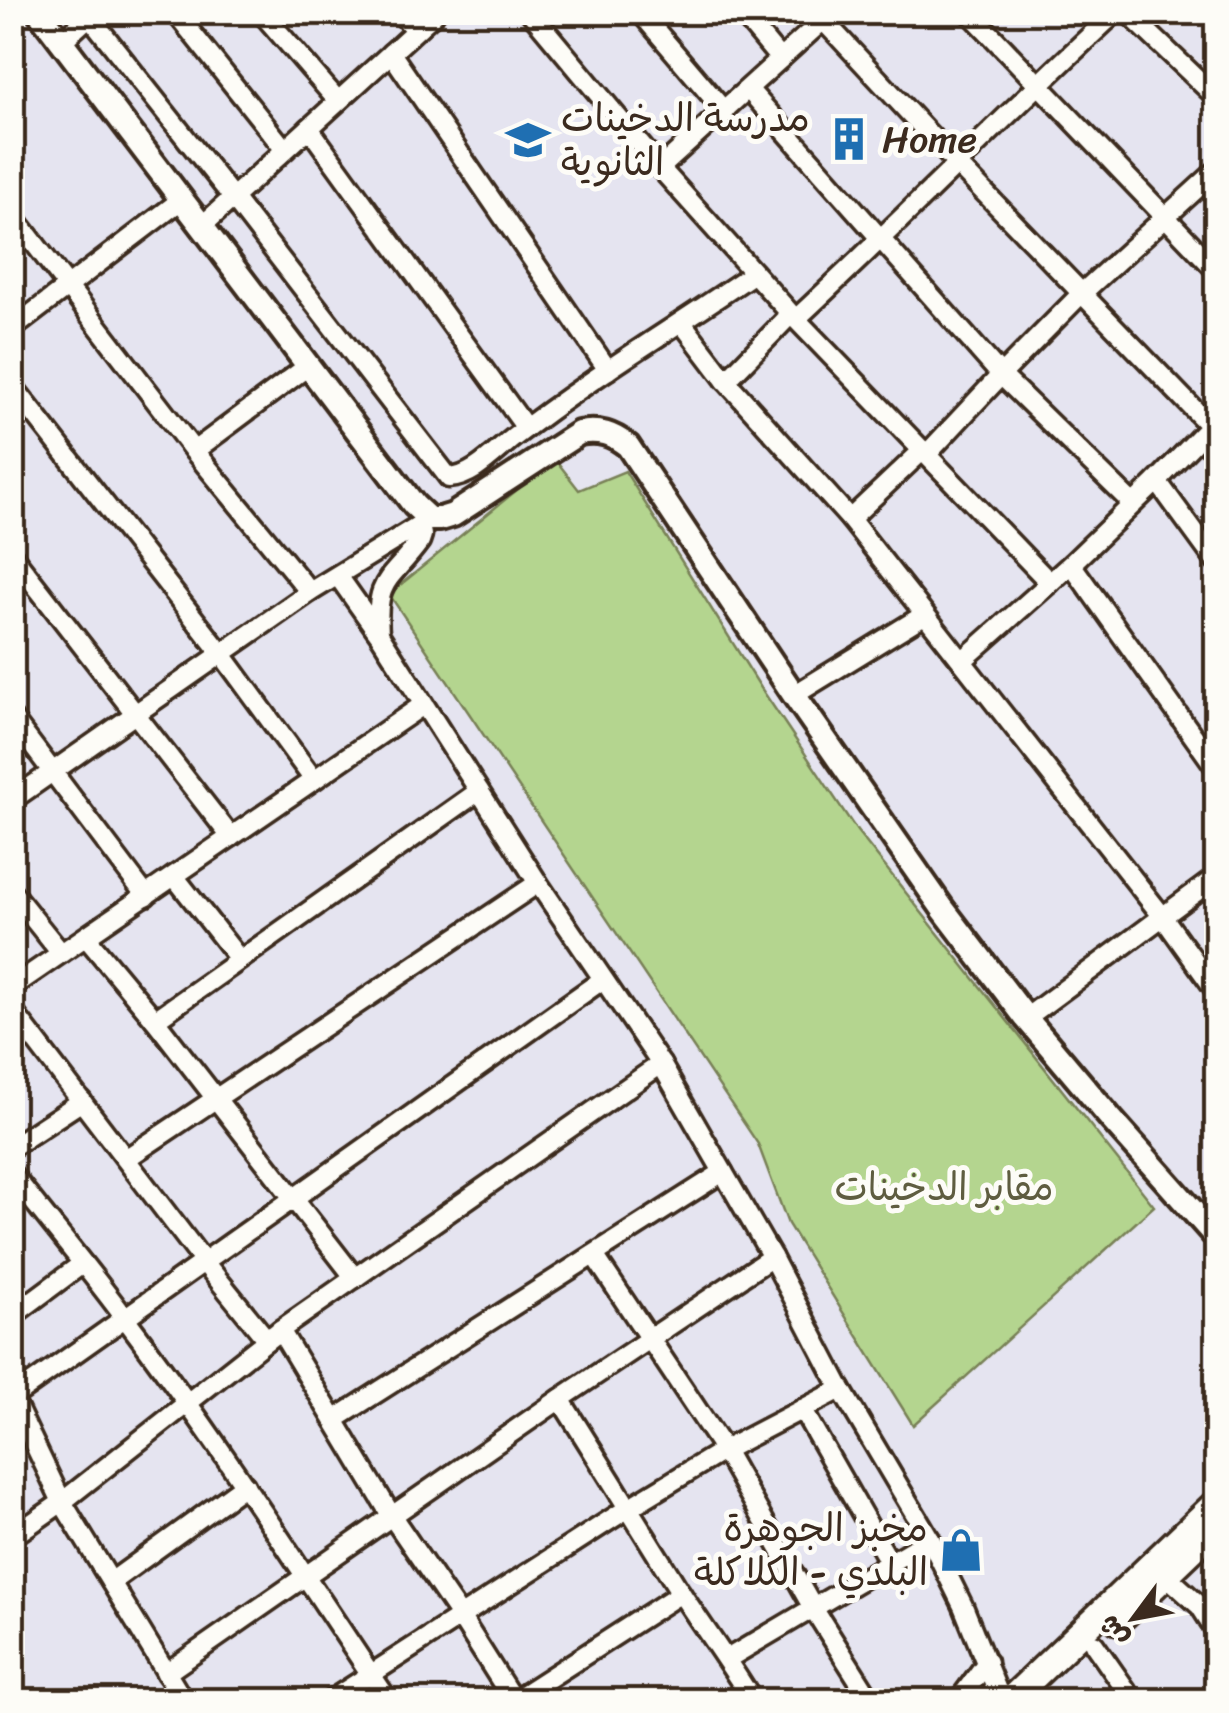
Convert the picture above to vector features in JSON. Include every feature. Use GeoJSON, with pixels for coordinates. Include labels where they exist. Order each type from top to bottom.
{"type":"FeatureCollection","features":[{"type":"Feature","properties":{"kind":"main road"},"geometry":{"type":"LineString","coordinates":[[1034,1700],[1094,1644],[1216,1503]]}},
{"type":"Feature","properties":{"kind":"main road"},"geometry":{"type":"LineString","coordinates":[[1010,1700],[1117,1600],[1159,1569],[1214,1537]]}},
{"type":"Feature","properties":{"kind":"street"},"geometry":{"type":"LineString","coordinates":[[39,12],[424,522],[420,542],[381,591],[377,605],[379,634]]}},
{"type":"Feature","properties":{"kind":"street"},"geometry":{"type":"LineString","coordinates":[[175,12],[285,150]]}},
{"type":"Feature","properties":{"kind":"street"},"geometry":{"type":"LineString","coordinates":[[261,12],[338,101]]}},
{"type":"Feature","properties":{"kind":"street"},"geometry":{"type":"LineString","coordinates":[[400,12],[415,30]]}},
{"type":"Feature","properties":{"kind":"street"},"geometry":{"type":"LineString","coordinates":[[202,226],[436,12]]}},
{"type":"Feature","properties":{"kind":"street"},"geometry":{"type":"LineString","coordinates":[[530,12],[754,274],[1050,583]]}},
{"type":"Feature","properties":{"kind":"street"},"geometry":{"type":"LineString","coordinates":[[640,12],[725,112]]}},
{"type":"Feature","properties":{"kind":"street"},"geometry":{"type":"LineString","coordinates":[[741,12],[780,59]]}},
{"type":"Feature","properties":{"kind":"street"},"geometry":{"type":"LineString","coordinates":[[970,12],[1216,270]]}},
{"type":"Feature","properties":{"kind":"street"},"geometry":{"type":"LineString","coordinates":[[726,381],[880,241],[1116,12]]}},
{"type":"Feature","properties":{"kind":"street"},"geometry":{"type":"LineString","coordinates":[[1128,12],[1216,97]]}},
{"type":"Feature","properties":{"kind":"street"},"geometry":{"type":"LineString","coordinates":[[62,42],[90,14],[449,478],[465,475],[608,370],[754,274]]}},
{"type":"Feature","properties":{"kind":"street"},"geometry":{"type":"LineString","coordinates":[[660,168],[828,16],[957,164],[1213,423],[1071,564],[962,660]]}},
{"type":"Feature","properties":{"kind":"street"},"geometry":{"type":"LineString","coordinates":[[391,53],[608,370]]}},
{"type":"Feature","properties":{"kind":"street"},"geometry":{"type":"LineString","coordinates":[[749,90],[1000,375],[1134,504]]}},
{"type":"Feature","properties":{"kind":"street"},"geometry":{"type":"LineString","coordinates":[[309,128],[526,428]]}},
{"type":"Feature","properties":{"kind":"street"},"geometry":{"type":"LineString","coordinates":[[850,519],[925,452],[1082,293],[1216,171]]}},
{"type":"Feature","properties":{"kind":"street"},"geometry":{"type":"LineString","coordinates":[[12,329],[181,200]]}},
{"type":"Feature","properties":{"kind":"street"},"geometry":{"type":"LineString","coordinates":[[12,214],[194,451],[310,592]]}},
{"type":"Feature","properties":{"kind":"street"},"geometry":{"type":"LineString","coordinates":[[682,323],[726,381],[850,519],[1162,917],[1216,992]]}},
{"type":"Feature","properties":{"kind":"street"},"geometry":{"type":"LineString","coordinates":[[194,451],[308,366]]}},
{"type":"Feature","properties":{"kind":"street"},"geometry":{"type":"LineString","coordinates":[[12,385],[314,780]]}},
{"type":"Feature","properties":{"kind":"street"},"geometry":{"type":"LineString","coordinates":[[12,800],[310,592],[424,522],[453,515],[580,434],[601,431],[628,446],[943,909],[1026,1018],[1216,1237]]}},
{"type":"Feature","properties":{"kind":"street"},"geometry":{"type":"LineString","coordinates":[[1157,481],[1216,562]]}},
{"type":"Feature","properties":{"kind":"street"},"geometry":{"type":"LineString","coordinates":[[12,555],[231,837]]}},
{"type":"Feature","properties":{"kind":"street"},"geometry":{"type":"LineString","coordinates":[[1071,564],[1216,768]]}},
{"type":"Feature","properties":{"kind":"street"},"geometry":{"type":"LineString","coordinates":[[338,576],[661,1064],[772,1256],[841,1389],[930,1539],[963,1606],[1001,1700]]}},
{"type":"Feature","properties":{"kind":"street"},"geometry":{"type":"LineString","coordinates":[[794,694],[924,614]]}},
{"type":"Feature","properties":{"kind":"street"},"geometry":{"type":"LineString","coordinates":[[12,987],[423,705]]}},
{"type":"Feature","properties":{"kind":"street"},"geometry":{"type":"LineString","coordinates":[[12,718],[146,896]]}},
{"type":"Feature","properties":{"kind":"street"},"geometry":{"type":"LineString","coordinates":[[154,1020],[479,791]]}},
{"type":"Feature","properties":{"kind":"street"},"geometry":{"type":"LineString","coordinates":[[174,876],[238,959]]}},
{"type":"Feature","properties":{"kind":"street"},"geometry":{"type":"LineString","coordinates":[[1026,1018],[1216,877]]}},
{"type":"Feature","properties":{"kind":"street"},"geometry":{"type":"LineString","coordinates":[[127,1158],[538,883]]}},
{"type":"Feature","properties":{"kind":"street"},"geometry":{"type":"LineString","coordinates":[[12,892],[61,954]]}},
{"type":"Feature","properties":{"kind":"street"},"geometry":{"type":"LineString","coordinates":[[86,937],[355,1278]]}},
{"type":"Feature","properties":{"kind":"street"},"geometry":{"type":"LineString","coordinates":[[183,1700],[62,1502],[14,1406],[124,1316],[293,1201],[602,980]]}},
{"type":"Feature","properties":{"kind":"street"},"geometry":{"type":"LineString","coordinates":[[12,1010],[204,1262],[274,1335],[334,1420],[391,1515],[514,1700],[681,1593]]}},
{"type":"Feature","properties":{"kind":"street"},"geometry":{"type":"LineString","coordinates":[[12,1537],[274,1335],[661,1064]]}},
{"type":"Feature","properties":{"kind":"street"},"geometry":{"type":"LineString","coordinates":[[12,1147],[82,1101]]}},
{"type":"Feature","properties":{"kind":"street"},"geometry":{"type":"LineString","coordinates":[[334,1420],[723,1172]]}},
{"type":"Feature","properties":{"kind":"street"},"geometry":{"type":"LineString","coordinates":[[12,1174],[187,1403],[388,1700]]}},
{"type":"Feature","properties":{"kind":"street"},"geometry":{"type":"LineString","coordinates":[[594,1254],[724,1450],[813,1608],[871,1700]]}},
{"type":"Feature","properties":{"kind":"street"},"geometry":{"type":"LineString","coordinates":[[166,1673],[772,1256]]}},
{"type":"Feature","properties":{"kind":"street"},"geometry":{"type":"LineString","coordinates":[[12,1316],[82,1264]]}},
{"type":"Feature","properties":{"kind":"street"},"geometry":{"type":"LineString","coordinates":[[331,1700],[630,1507],[724,1450],[841,1389]]}},
{"type":"Feature","properties":{"kind":"street"},"geometry":{"type":"LineString","coordinates":[[560,1399],[681,1593],[727,1659],[748,1699]]}},
{"type":"Feature","properties":{"kind":"street"},"geometry":{"type":"LineString","coordinates":[[802,1410],[890,1563]]}},
{"type":"Feature","properties":{"kind":"street"},"geometry":{"type":"LineString","coordinates":[[110,1582],[245,1485]]}},
{"type":"Feature","properties":{"kind":"street"},"geometry":{"type":"LineString","coordinates":[[727,1659],[930,1539]]}},
{"type":"Feature","properties":{"kind":"street"},"geometry":{"type":"LineString","coordinates":[[1159,1569],[1200,1606],[1216,1631]]}},
{"type":"Feature","properties":{"kind":"street"},"geometry":{"type":"LineString","coordinates":[[1094,1644],[1133,1700]]}},
{"type":"Feature","properties":{"kind":"street"},"geometry":{"type":"LineString","coordinates":[[959,1700],[987,1662]]}},
{"type":"Feature","properties":{"kind":"green space","name":"مقابر الدخينات"},"geometry":{"type":"Polygon","coordinates":[[[555,459],[579,490],[625,471],[761,688],[857,831],[1154,1206],[913,1425],[788,1224],[758,1144],[389,594],[555,459]]]}},
{"type":"Feature","properties":{"kind":"place","name":"Home"},"geometry":{"type":"Point","coordinates":[849,139]}},
{"type":"Feature","properties":{"kind":"place","name":"مدرسة الدخينات الثانوية"},"geometry":{"type":"Point","coordinates":[528,140]}},
{"type":"Feature","properties":{"kind":"place","name":"مخبز الجوهرة البلدي - الكلاكلة"},"geometry":{"type":"Point","coordinates":[961,1550]}}]}
